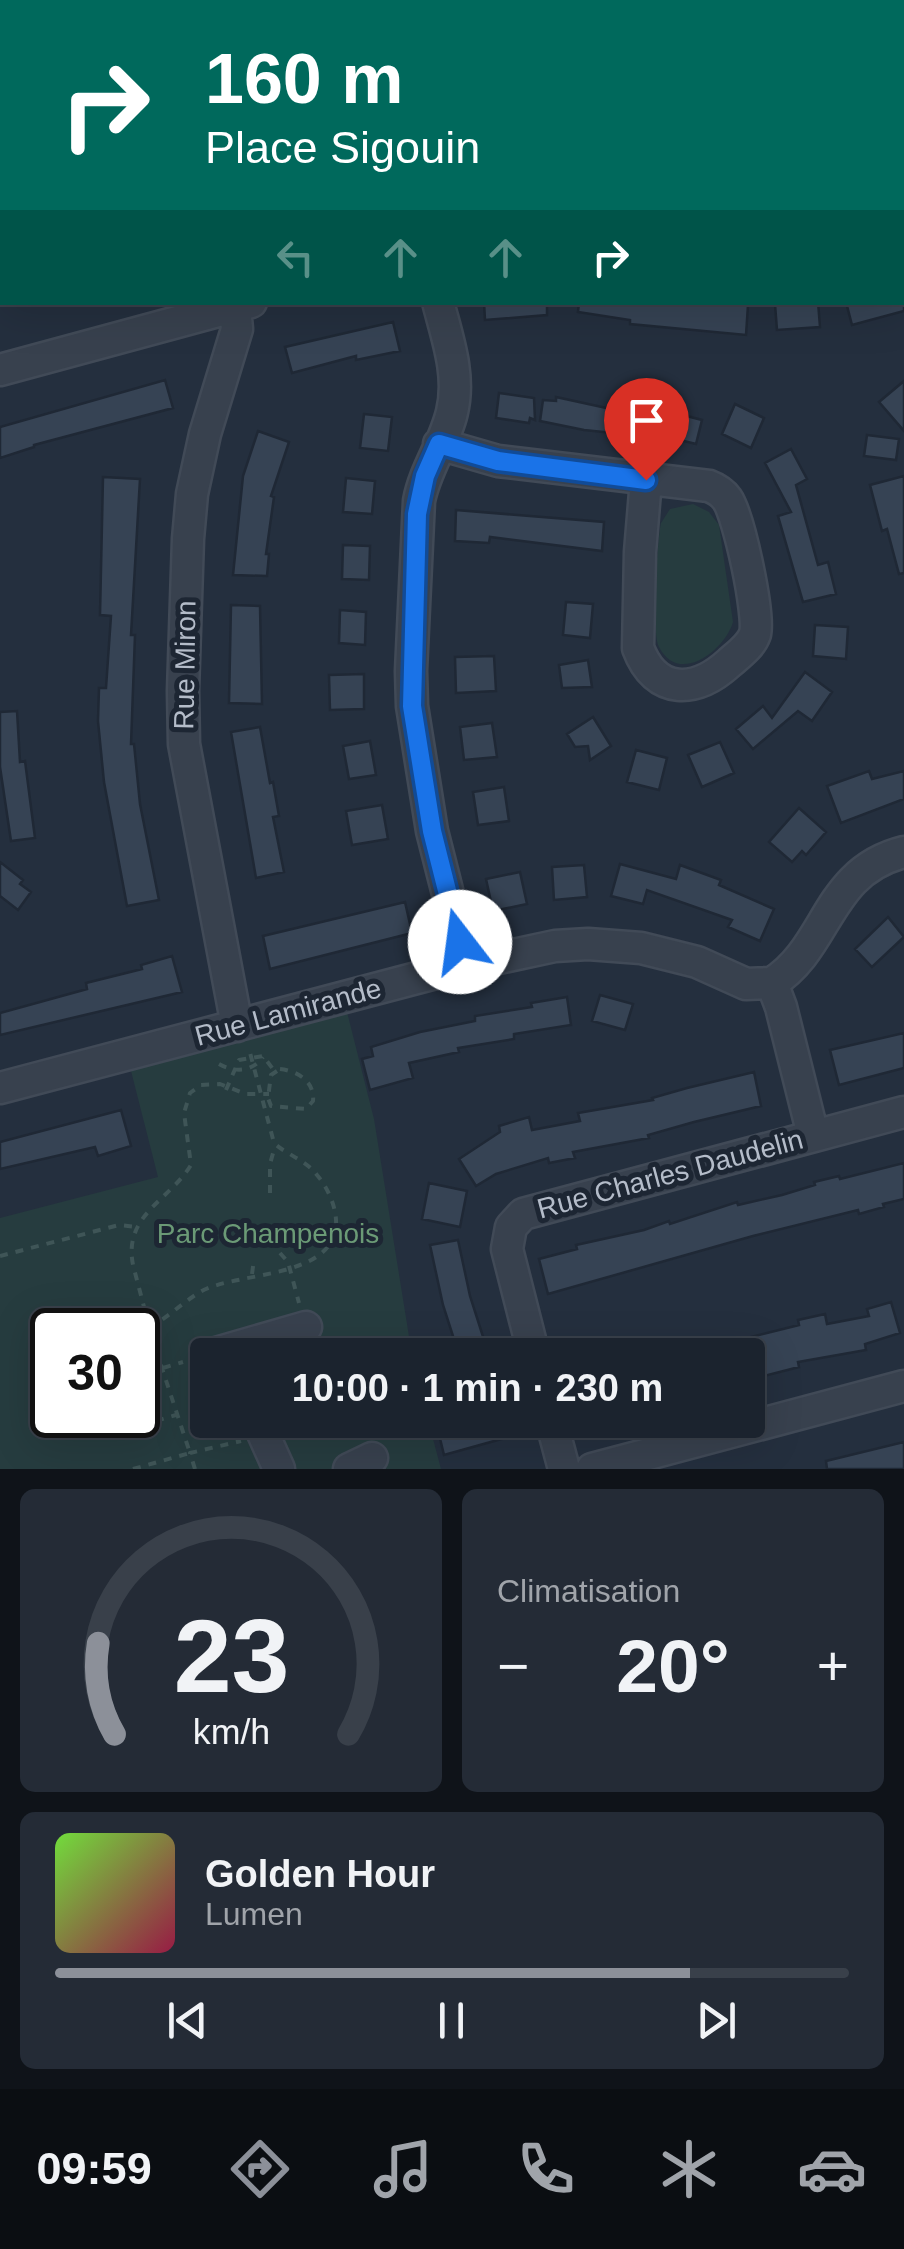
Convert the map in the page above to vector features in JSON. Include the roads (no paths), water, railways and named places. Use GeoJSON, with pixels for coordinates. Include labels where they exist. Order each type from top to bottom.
{"type":"FeatureCollection","features":[{"type":"Feature","properties":{"kind":"street"},"geometry":{"type":"LineString","coordinates":[[0,370],[243,305]]}},
{"type":"Feature","properties":{"kind":"street","name":"Rue Miron"},"geometry":{"type":"LineString","coordinates":[[243,305],[204,434],[192,494],[183,710],[184,744],[243,1036]]}},
{"type":"Feature","properties":{"kind":"street"},"geometry":{"type":"LineString","coordinates":[[439,305],[455,388],[452,412],[425,476],[417,514],[412,706],[432,831],[466,965]]}},
{"type":"Feature","properties":{"kind":"street"},"geometry":{"type":"LineString","coordinates":[[439,444],[498,461],[717,489],[729,502],[736,519],[754,603],[755,634],[739,654],[700,684],[684,686],[665,681],[649,668],[638,648],[646,480]]}},
{"type":"Feature","properties":{"kind":"street"},"geometry":{"type":"LineString","coordinates":[[813,1136],[782,1007],[772,983],[796,960],[855,876],[873,862],[904,852]]}},
{"type":"Feature","properties":{"kind":"street","name":"Rue Lamirande"},"geometry":{"type":"LineString","coordinates":[[0,1088],[243,1036],[466,965],[555,946],[604,944],[683,958],[752,985],[772,983]]}},
{"type":"Feature","properties":{"kind":"street","name":"Rue Charles Daudelin"},"geometry":{"type":"LineString","coordinates":[[530,1338],[508,1256],[507,1237],[518,1218],[536,1208],[904,1112]]}},
{"type":"Feature","properties":{"kind":"street"},"geometry":{"type":"LineString","coordinates":[[269,1338],[306,1327]]}},
{"type":"Feature","properties":{"kind":"street"},"geometry":{"type":"LineString","coordinates":[[592,1469],[904,1386]]}},
{"type":"Feature","properties":{"kind":"street"},"geometry":{"type":"LineString","coordinates":[[265,1438],[279,1469]]}},
{"type":"Feature","properties":{"kind":"street"},"geometry":{"type":"LineString","coordinates":[[556,1438],[564,1469]]}},
{"type":"Feature","properties":{"kind":"park label","name":"Parc Champenois"},"geometry":{"type":"Point","coordinates":[268,1233]}}]}
